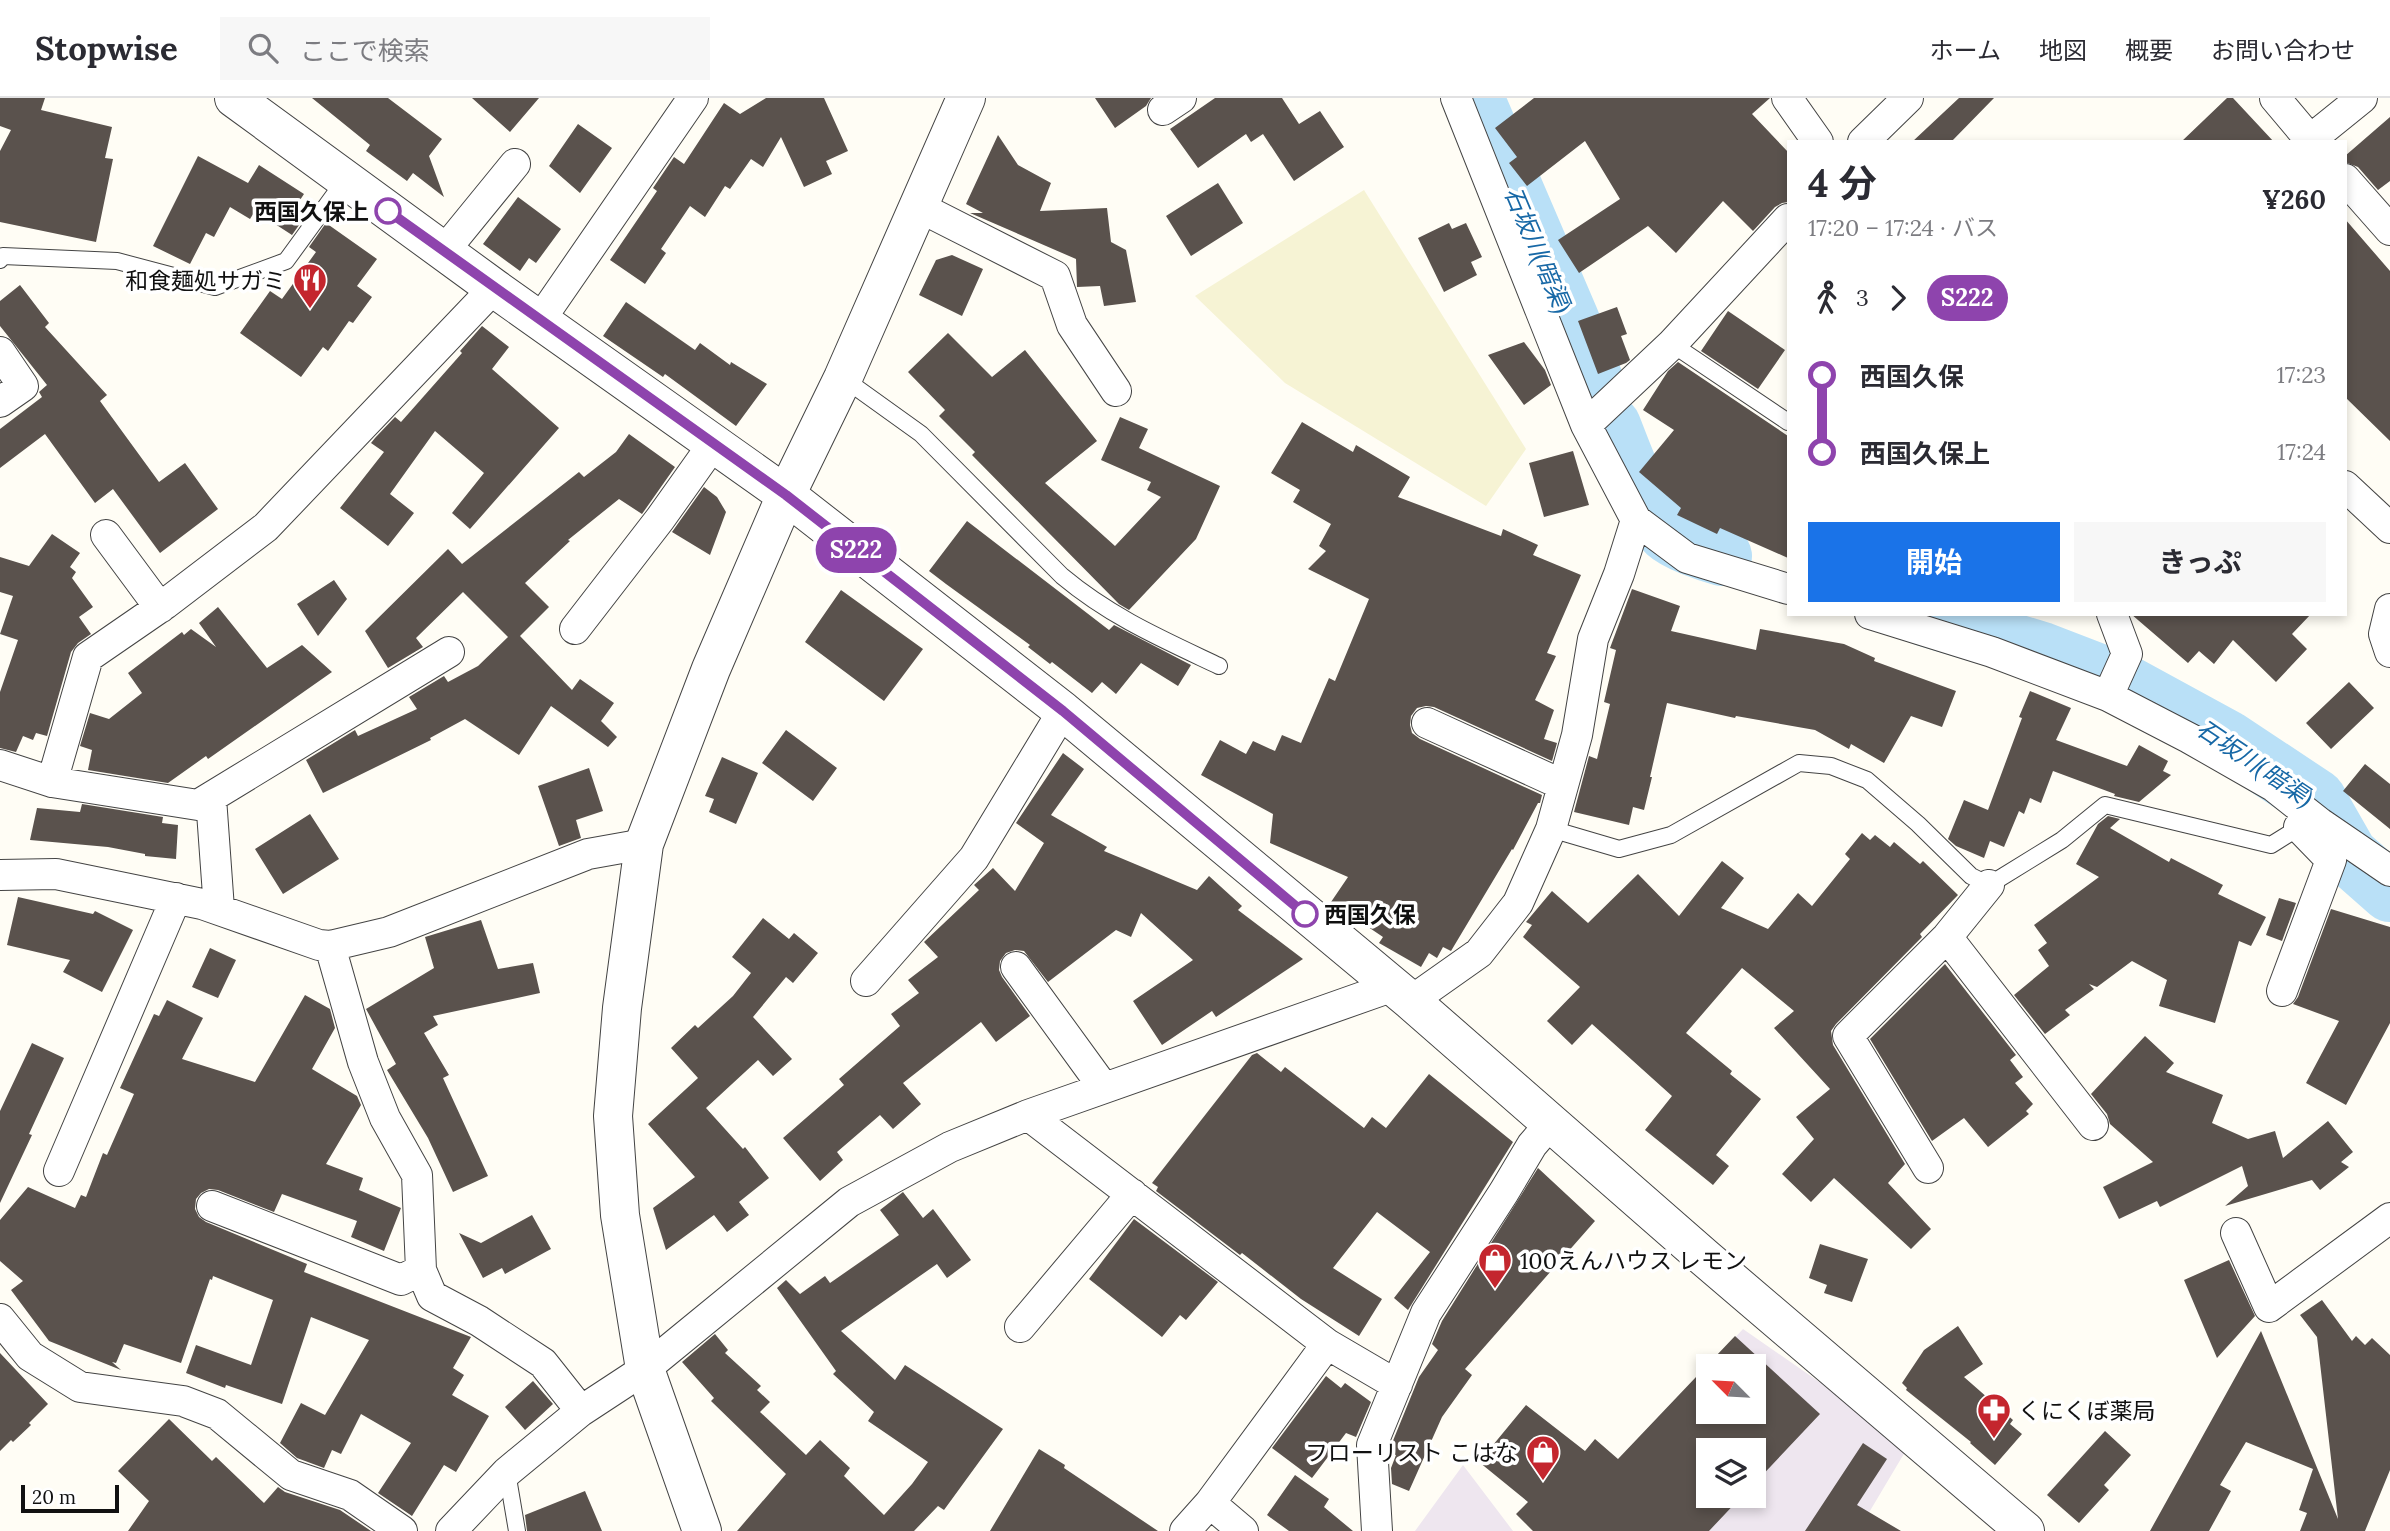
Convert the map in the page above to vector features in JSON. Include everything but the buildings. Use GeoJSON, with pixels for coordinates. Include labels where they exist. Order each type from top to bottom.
{"type":"FeatureCollection","features":[{"type":"Feature","properties":{"kind":"street"},"geometry":{"type":"LineString","coordinates":[[234,98],[494,288],[786,495],[1063,711],[1401,994],[2025,1531]]}},
{"type":"Feature","properties":{"kind":"street"},"geometry":{"type":"LineString","coordinates":[[540,320],[693,98]]}},
{"type":"Feature","properties":{"kind":"street"},"geometry":{"type":"LineString","coordinates":[[702,1531],[645,1369],[620,1215],[613,1116],[622,1008],[645,844],[711,669],[786,495],[843,379],[966,98]]}},
{"type":"Feature","properties":{"kind":"street"},"geometry":{"type":"LineString","coordinates":[[1455,98],[1586,425],[1636,520],[1687,558],[1787,589]]}},
{"type":"Feature","properties":{"kind":"street"},"geometry":{"type":"LineString","coordinates":[[1787,98],[1817,140]]}},
{"type":"Feature","properties":{"kind":"street"},"geometry":{"type":"LineString","coordinates":[[1865,140],[1908,98]]}},
{"type":"Feature","properties":{"kind":"street"},"geometry":{"type":"LineString","coordinates":[[2275,98],[2310,140]]}},
{"type":"Feature","properties":{"kind":"street"},"geometry":{"type":"LineString","coordinates":[[2312,140],[2362,98]]}},
{"type":"Feature","properties":{"kind":"street"},"geometry":{"type":"LineString","coordinates":[[444,251],[515,164]]}},
{"type":"Feature","properties":{"kind":"street"},"geometry":{"type":"LineString","coordinates":[[2347,181],[2390,230]]}},
{"type":"Feature","properties":{"kind":"street"},"geometry":{"type":"LineString","coordinates":[[918,205],[1055,276],[1072,326],[1116,391]]}},
{"type":"Feature","properties":{"kind":"street"},"geometry":{"type":"LineString","coordinates":[[1586,425],[1672,344],[1787,220]]}},
{"type":"Feature","properties":{"kind":"street"},"geometry":{"type":"LineString","coordinates":[[52,782],[88,657],[160,608],[266,527],[494,288]]}},
{"type":"Feature","properties":{"kind":"street"},"geometry":{"type":"LineString","coordinates":[[0,352],[23,386],[0,402]]}},
{"type":"Feature","properties":{"kind":"street"},"geometry":{"type":"LineString","coordinates":[[575,629],[660,519],[714,443]]}},
{"type":"Feature","properties":{"kind":"street"},"geometry":{"type":"LineString","coordinates":[[2347,488],[2390,528]]}},
{"type":"Feature","properties":{"kind":"street"},"geometry":{"type":"LineString","coordinates":[[451,1531],[507,1472],[582,1410],[645,1369],[849,1202],[950,1147],[1028,1115],[1104,1088],[1401,994],[1479,953],[1518,903],[1551,829],[1577,734],[1593,639],[1619,574],[1636,520]]}},
{"type":"Feature","properties":{"kind":"street"},"geometry":{"type":"LineString","coordinates":[[106,535],[160,608]]}},
{"type":"Feature","properties":{"kind":"street"},"geometry":{"type":"LineString","coordinates":[[2390,609],[2384,634],[2390,652]]}},
{"type":"Feature","properties":{"kind":"street"},"geometry":{"type":"LineString","coordinates":[[1876,616],[1992,652],[2108,696],[2273,786],[2311,823],[2353,845],[2390,871]]}},
{"type":"Feature","properties":{"kind":"street"},"geometry":{"type":"LineString","coordinates":[[2108,696],[2127,654],[2113,616]]}},
{"type":"Feature","properties":{"kind":"street"},"geometry":{"type":"LineString","coordinates":[[0,765],[52,782],[198,805],[449,652]]}},
{"type":"Feature","properties":{"kind":"street"},"geometry":{"type":"LineString","coordinates":[[866,981],[974,858],[1063,711]]}},
{"type":"Feature","properties":{"kind":"street"},"geometry":{"type":"LineString","coordinates":[[1427,723],[1563,785]]}},
{"type":"Feature","properties":{"kind":"street"},"geometry":{"type":"LineString","coordinates":[[211,798],[219,909]]}},
{"type":"Feature","properties":{"kind":"street"},"geometry":{"type":"LineString","coordinates":[[2282,991],[2331,860],[2311,823]]}},
{"type":"Feature","properties":{"kind":"street"},"geometry":{"type":"LineString","coordinates":[[0,875],[56,874],[176,898],[219,909],[319,946],[330,946],[389,932],[588,854],[645,844]]}},
{"type":"Feature","properties":{"kind":"street"},"geometry":{"type":"LineString","coordinates":[[1928,1168],[1848,1035],[1947,937],[1989,885]]}},
{"type":"Feature","properties":{"kind":"street"},"geometry":{"type":"LineString","coordinates":[[59,1171],[176,898]]}},
{"type":"Feature","properties":{"kind":"street"},"geometry":{"type":"LineString","coordinates":[[1947,937],[2092,1125]]}},
{"type":"Feature","properties":{"kind":"street"},"geometry":{"type":"LineString","coordinates":[[330,946],[363,1062],[385,1118],[417,1175],[421,1270],[432,1296],[479,1321],[543,1363],[582,1410]]}},
{"type":"Feature","properties":{"kind":"street"},"geometry":{"type":"LineString","coordinates":[[1016,967],[1104,1088]]}},
{"type":"Feature","properties":{"kind":"street"},"geometry":{"type":"LineString","coordinates":[[1028,1115],[1327,1344],[1397,1385]]}},
{"type":"Feature","properties":{"kind":"street"},"geometry":{"type":"LineString","coordinates":[[1377,1531],[1372,1445],[1426,1313],[1532,1145],[1550,1124]]}},
{"type":"Feature","properties":{"kind":"street"},"geometry":{"type":"LineString","coordinates":[[1020,1327],[1132,1194]]}},
{"type":"Feature","properties":{"kind":"street"},"geometry":{"type":"LineString","coordinates":[[212,1206],[401,1280],[421,1270]]}},
{"type":"Feature","properties":{"kind":"street"},"geometry":{"type":"LineString","coordinates":[[2236,1233],[2269,1307],[2390,1219]]}},
{"type":"Feature","properties":{"kind":"street"},"geometry":{"type":"LineString","coordinates":[[0,1319],[30,1356],[80,1387],[183,1401],[216,1414],[291,1475],[350,1495],[402,1531]]}},
{"type":"Feature","properties":{"kind":"street"},"geometry":{"type":"LineString","coordinates":[[1185,1531],[1210,1503],[1327,1344]]}},
{"type":"Feature","properties":{"kind":"street"},"geometry":{"type":"LineString","coordinates":[[1210,1503],[1243,1531]]}},
{"type":"Feature","properties":{"kind":"lane"},"geometry":{"type":"LineString","coordinates":[[0,260],[3,256],[117,261],[215,287],[286,261],[345,180]]}},
{"type":"Feature","properties":{"kind":"lane"},"geometry":{"type":"LineString","coordinates":[[1672,344],[1787,421]]}},
{"type":"Feature","properties":{"kind":"lane"},"geometry":{"type":"LineString","coordinates":[[843,379],[921,434],[1062,576],[1084,594],[1122,620],[1219,666]]}},
{"type":"Feature","properties":{"kind":"lane"},"geometry":{"type":"LineString","coordinates":[[1551,829],[1619,849],[1671,835],[1798,763],[1830,766],[1867,780],[1918,824],[1971,876],[1989,885],[2062,840],[2105,804],[2271,845],[2311,823]]}},
{"type":"Feature","properties":{"kind":"lane"},"geometry":{"type":"LineString","coordinates":[[507,1472],[517,1531]]}},
{"type":"Feature","properties":{"kind":"shaded area"},"geometry":{"type":"Polygon","coordinates":[[[1364,190],[1526,449],[1486,506],[1285,383],[1195,296],[1364,190]]]}},
{"type":"Feature","properties":{"kind":"shaded area"},"geometry":{"type":"Polygon","coordinates":[[[1743,1329],[1861,1411],[1905,1452],[1858,1531],[1554,1531],[1696,1379],[1696,1424],[1766,1424],[1766,1354],[1720,1354],[1743,1329]]]}},
{"type":"Feature","properties":{"kind":"shaded area"},"geometry":{"type":"Polygon","coordinates":[[[1463,1465],[1513,1531],[1415,1531],[1463,1465]]]}},
{"type":"Feature","properties":{"kind":"waterway","name":"石坂川(暗渠)"},"geometry":{"type":"LineString","coordinates":[[1474,98],[1602,402]]}},
{"type":"Feature","properties":{"kind":"waterway","name":"石坂川(暗渠)"},"geometry":{"type":"LineString","coordinates":[[1611,426],[1634,482],[1657,521],[1678,539],[1722,556]]}},
{"type":"Feature","properties":{"kind":"waterway","name":"石坂川(暗渠)"},"geometry":{"type":"LineString","coordinates":[[1927,617],[2042,652],[2107,677]]}},
{"type":"Feature","properties":{"kind":"waterway","name":"石坂川(暗渠)"},"geometry":{"type":"LineString","coordinates":[[2128,686],[2227,740],[2316,799],[2348,855],[2390,892]]}},
{"type":"Feature","properties":{"kind":"bus line","name":"S222"},"geometry":{"type":"LineString","coordinates":[[388,211],[786,495],[1063,711],[1305,914]]}},
{"type":"Feature","properties":{"kind":"place","name":"西国久保上"},"geometry":{"type":"Point","coordinates":[388,211]}},
{"type":"Feature","properties":{"kind":"place","name":"和食麺処サガミ"},"geometry":{"type":"Point","coordinates":[310,310]}},
{"type":"Feature","properties":{"kind":"place","name":"西国久保"},"geometry":{"type":"Point","coordinates":[1305,914]}},
{"type":"Feature","properties":{"kind":"place","name":"100えんハウス レモン"},"geometry":{"type":"Point","coordinates":[1495,1290]}},
{"type":"Feature","properties":{"kind":"place","name":"くにくぼ薬局"},"geometry":{"type":"Point","coordinates":[1994,1440]}},
{"type":"Feature","properties":{"kind":"place","name":"フローリスト こはな"},"geometry":{"type":"Point","coordinates":[1543,1482]}}]}
